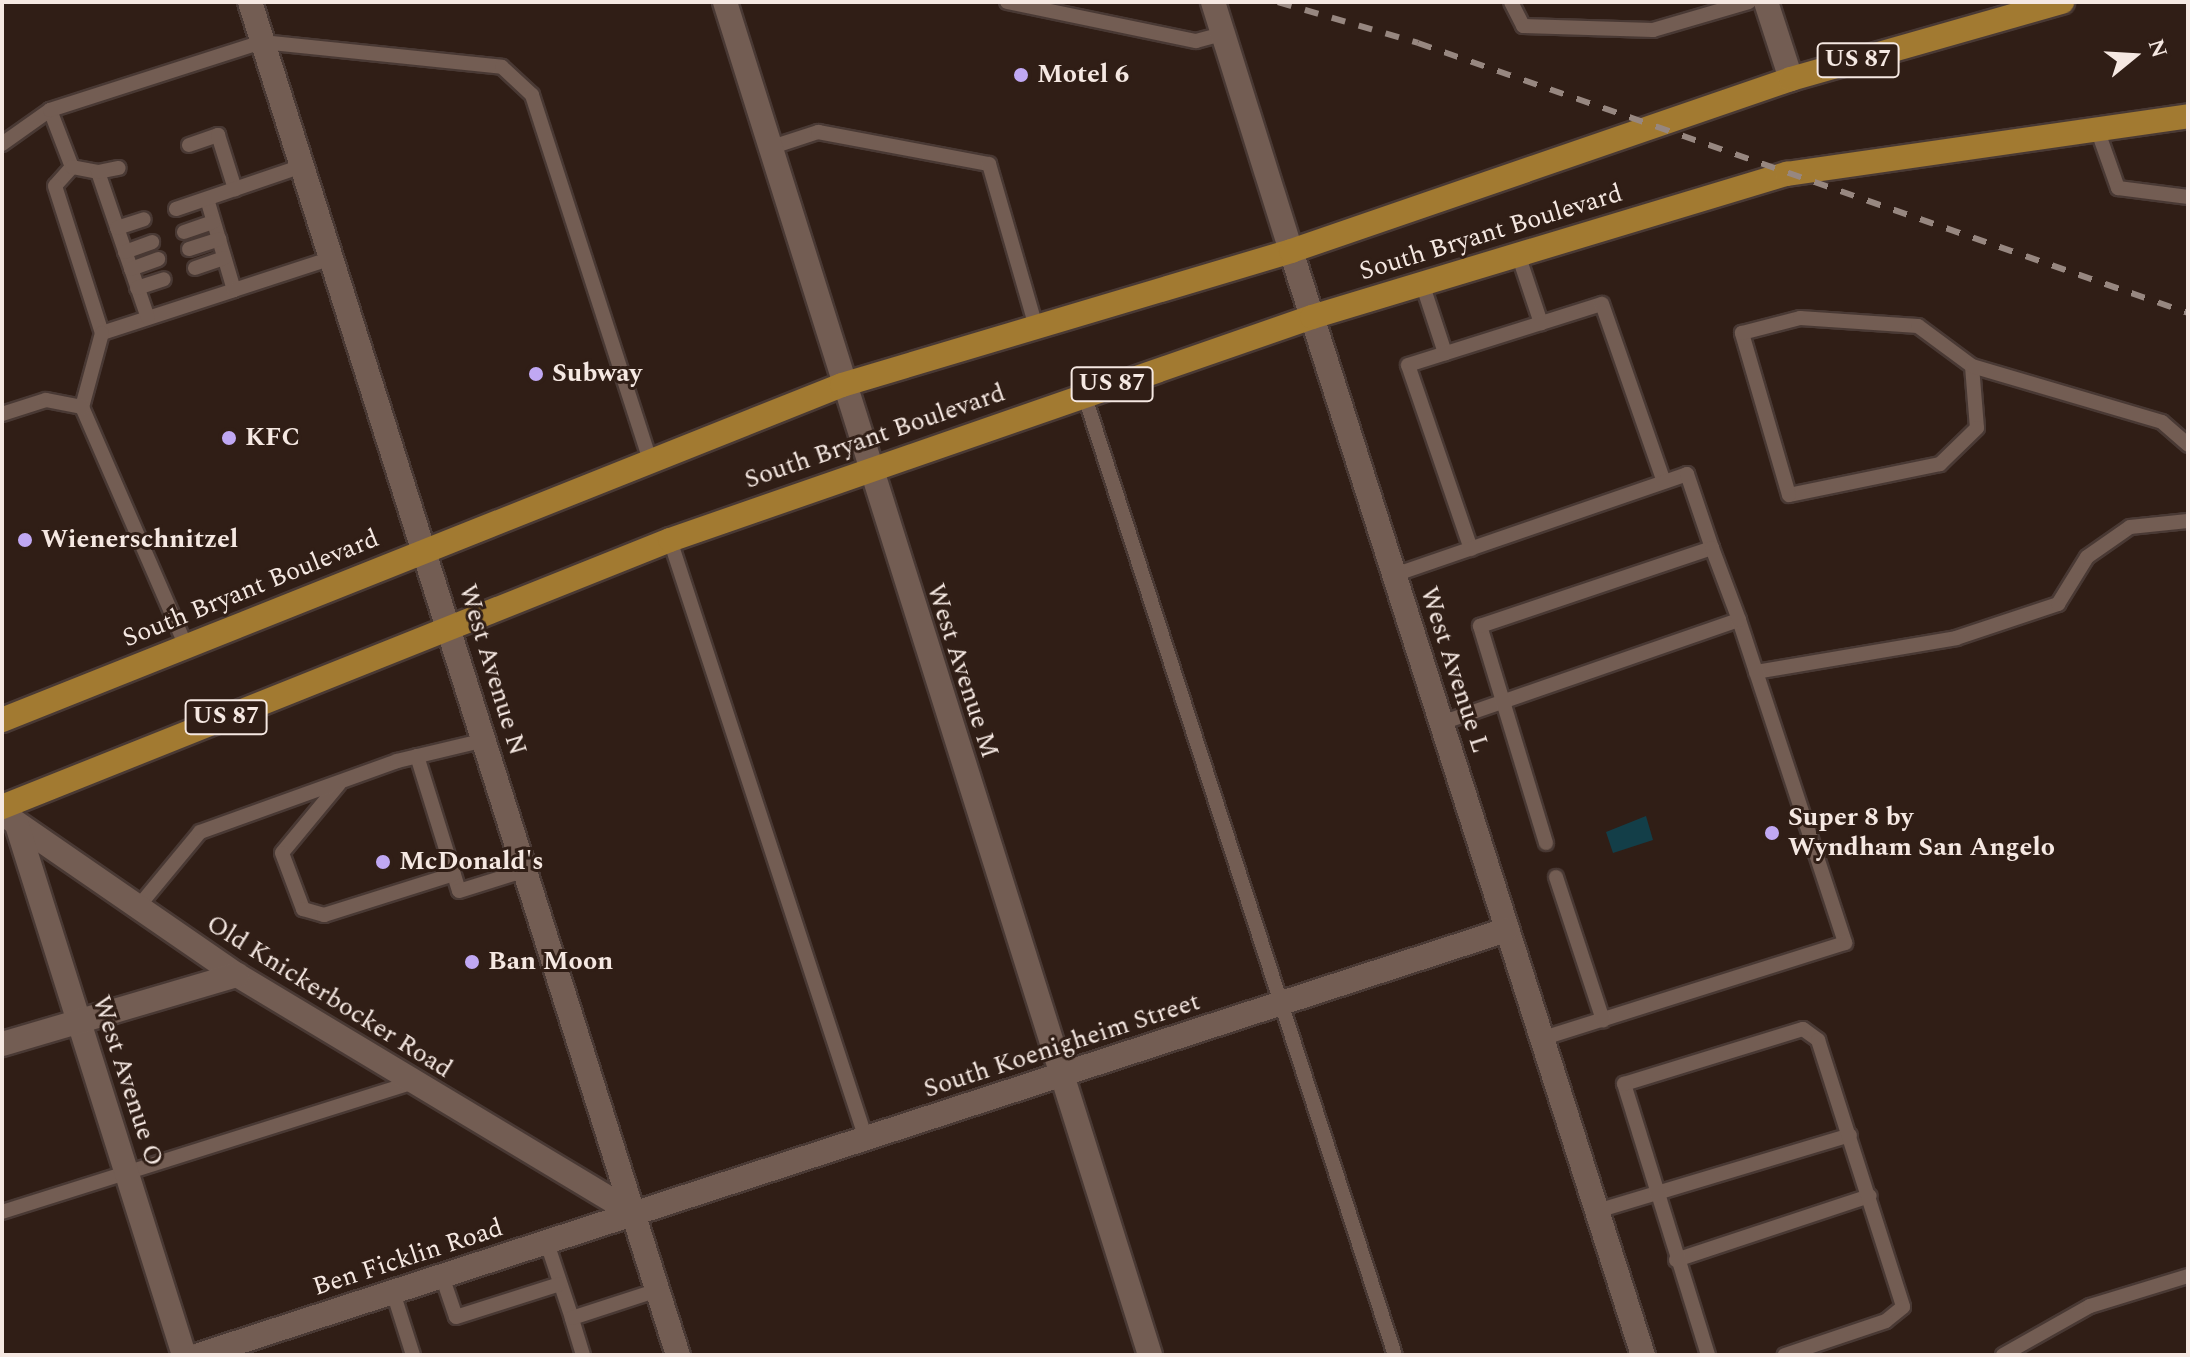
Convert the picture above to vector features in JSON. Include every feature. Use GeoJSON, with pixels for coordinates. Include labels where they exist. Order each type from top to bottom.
{"type":"FeatureCollection","features":[{"type":"Feature","properties":{"kind":"main road","name":"US 87"},"geometry":{"type":"LineString","coordinates":[[1791,79],[2034,6],[2062,2]]}},
{"type":"Feature","properties":{"kind":"main road","name":"South Bryant Boulevard"},"geometry":{"type":"LineString","coordinates":[[2,720],[426,548],[842,385],[1291,251],[1791,79]]}},
{"type":"Feature","properties":{"kind":"main road","name":"US 87"},"geometry":{"type":"LineString","coordinates":[[2096,126],[2188,116]]}},
{"type":"Feature","properties":{"kind":"main road","name":"South Bryant Boulevard"},"geometry":{"type":"LineString","coordinates":[[7,815],[448,623],[868,466],[1312,317],[1787,174],[2096,126]]}},
{"type":"Feature","properties":{"kind":"street","name":"West Avenue N"},"geometry":{"type":"LineString","coordinates":[[250,2],[426,548],[678,1355]]}},
{"type":"Feature","properties":{"kind":"street","name":"West Avenue L"},"geometry":{"type":"LineString","coordinates":[[1213,2],[1643,1355]]}},
{"type":"Feature","properties":{"kind":"street"},"geometry":{"type":"LineString","coordinates":[[1766,2],[1791,79]]}},
{"type":"Feature","properties":{"kind":"street","name":"West Avenue M"},"geometry":{"type":"LineString","coordinates":[[733,5],[769,148],[842,385],[1150,1355]]}},
{"type":"Feature","properties":{"kind":"street","name":"Old Knickerbocker Road"},"geometry":{"type":"LineString","coordinates":[[7,815],[237,975],[410,1083],[634,1214]]}},
{"type":"Feature","properties":{"kind":"street","name":"West Avenue O"},"geometry":{"type":"LineString","coordinates":[[7,815],[79,1021],[184,1355]]}},
{"type":"Feature","properties":{"kind":"street","name":"South Koenigheim Street"},"geometry":{"type":"LineString","coordinates":[[634,1214],[1506,930]]}},
{"type":"Feature","properties":{"kind":"street"},"geometry":{"type":"LineString","coordinates":[[2,1044],[237,975]]}},
{"type":"Feature","properties":{"kind":"street","name":"Ben Ficklin Road"},"geometry":{"type":"LineString","coordinates":[[199,1355],[634,1214]]}},
{"type":"Feature","properties":{"kind":"lane"},"geometry":{"type":"LineString","coordinates":[[1007,2],[1196,41],[1223,34]]}},
{"type":"Feature","properties":{"kind":"lane"},"geometry":{"type":"LineString","coordinates":[[1511,2],[1523,26],[1653,30],[1749,2]]}},
{"type":"Feature","properties":{"kind":"lane"},"geometry":{"type":"LineString","coordinates":[[2,144],[50,110],[262,42],[502,67],[532,95],[650,461]]}},
{"type":"Feature","properties":{"kind":"lane"},"geometry":{"type":"LineString","coordinates":[[50,110],[72,167]]}},
{"type":"Feature","properties":{"kind":"lane"},"geometry":{"type":"LineString","coordinates":[[2096,126],[2118,188],[2188,197]]}},
{"type":"Feature","properties":{"kind":"lane"},"geometry":{"type":"LineString","coordinates":[[769,148],[818,132],[989,164],[1036,327]]}},
{"type":"Feature","properties":{"kind":"lane"},"geometry":{"type":"LineString","coordinates":[[189,145],[218,135],[235,189]]}},
{"type":"Feature","properties":{"kind":"lane"},"geometry":{"type":"LineString","coordinates":[[176,209],[302,166]]}},
{"type":"Feature","properties":{"kind":"lane"},"geometry":{"type":"LineString","coordinates":[[72,167],[98,172],[119,168]]}},
{"type":"Feature","properties":{"kind":"lane"},"geometry":{"type":"LineString","coordinates":[[72,167],[55,186],[102,333],[82,407],[186,646]]}},
{"type":"Feature","properties":{"kind":"lane"},"geometry":{"type":"LineString","coordinates":[[98,172],[148,318]]}},
{"type":"Feature","properties":{"kind":"lane"},"geometry":{"type":"LineString","coordinates":[[207,199],[234,290]]}},
{"type":"Feature","properties":{"kind":"lane"},"geometry":{"type":"LineString","coordinates":[[117,228],[144,219]]}},
{"type":"Feature","properties":{"kind":"lane"},"geometry":{"type":"LineString","coordinates":[[184,232],[213,222]]}},
{"type":"Feature","properties":{"kind":"lane"},"geometry":{"type":"LineString","coordinates":[[189,249],[219,239]]}},
{"type":"Feature","properties":{"kind":"lane"},"geometry":{"type":"LineString","coordinates":[[125,252],[152,242]]}},
{"type":"Feature","properties":{"kind":"lane"},"geometry":{"type":"LineString","coordinates":[[1518,254],[1541,323]]}},
{"type":"Feature","properties":{"kind":"lane"},"geometry":{"type":"LineString","coordinates":[[195,268],[224,258]]}},
{"type":"Feature","properties":{"kind":"lane"},"geometry":{"type":"LineString","coordinates":[[102,333],[332,258]]}},
{"type":"Feature","properties":{"kind":"lane"},"geometry":{"type":"LineString","coordinates":[[131,269],[158,259]]}},
{"type":"Feature","properties":{"kind":"lane"},"geometry":{"type":"LineString","coordinates":[[137,288],[164,279]]}},
{"type":"Feature","properties":{"kind":"lane"},"geometry":{"type":"LineString","coordinates":[[1422,283],[1445,353]]}},
{"type":"Feature","properties":{"kind":"lane"},"geometry":{"type":"LineString","coordinates":[[1471,549],[1408,365],[1602,304],[1664,482]]}},
{"type":"Feature","properties":{"kind":"lane"},"geometry":{"type":"LineString","coordinates":[[1972,366],[1977,428],[1940,464],[1789,495],[1742,333],[1800,318],[1918,326],[1972,366],[2162,422],[2188,445]]}},
{"type":"Feature","properties":{"kind":"lane"},"geometry":{"type":"LineString","coordinates":[[1084,394],[1395,1355]]}},
{"type":"Feature","properties":{"kind":"lane"},"geometry":{"type":"LineString","coordinates":[[2,414],[46,400],[82,407]]}},
{"type":"Feature","properties":{"kind":"lane"},"geometry":{"type":"LineString","coordinates":[[1394,575],[1687,474],[1739,620],[1845,943],[1541,1039]]}},
{"type":"Feature","properties":{"kind":"lane"},"geometry":{"type":"LineString","coordinates":[[1756,672],[1956,638],[2058,604],[2087,557],[2130,527],[2188,521]]}},
{"type":"Feature","properties":{"kind":"lane"},"geometry":{"type":"LineString","coordinates":[[670,540],[866,1139]]}},
{"type":"Feature","properties":{"kind":"lane"},"geometry":{"type":"LineString","coordinates":[[1546,843],[1480,626],[1712,548]]}},
{"type":"Feature","properties":{"kind":"lane"},"geometry":{"type":"LineString","coordinates":[[1441,723],[1739,620]]}},
{"type":"Feature","properties":{"kind":"lane"},"geometry":{"type":"LineString","coordinates":[[138,907],[200,832],[417,756],[485,740]]}},
{"type":"Feature","properties":{"kind":"lane"},"geometry":{"type":"LineString","coordinates":[[417,756],[459,891],[526,870]]}},
{"type":"Feature","properties":{"kind":"lane"},"geometry":{"type":"LineString","coordinates":[[342,781],[282,853],[303,909],[324,915],[454,874]]}},
{"type":"Feature","properties":{"kind":"lane"},"geometry":{"type":"LineString","coordinates":[[1556,877],[1603,1020]]}},
{"type":"Feature","properties":{"kind":"lane"},"geometry":{"type":"LineString","coordinates":[[1708,1355],[1623,1097],[1631,1078],[1803,1029],[1818,1040],[1903,1307],[1886,1321],[1785,1355]]}},
{"type":"Feature","properties":{"kind":"lane"},"geometry":{"type":"LineString","coordinates":[[2,1212],[410,1083]]}},
{"type":"Feature","properties":{"kind":"lane"},"geometry":{"type":"LineString","coordinates":[[1597,1211],[1655,1197],[1850,1135]]}},
{"type":"Feature","properties":{"kind":"lane"},"geometry":{"type":"LineString","coordinates":[[1676,1260],[1870,1196]]}},
{"type":"Feature","properties":{"kind":"lane"},"geometry":{"type":"LineString","coordinates":[[547,1243],[583,1355]]}},
{"type":"Feature","properties":{"kind":"lane"},"geometry":{"type":"LineString","coordinates":[[442,1276],[456,1317],[560,1284]]}},
{"type":"Feature","properties":{"kind":"lane"},"geometry":{"type":"LineString","coordinates":[[2003,1355],[2090,1306],[2188,1276]]}},
{"type":"Feature","properties":{"kind":"lane"},"geometry":{"type":"LineString","coordinates":[[572,1318],[658,1290]]}},
{"type":"Feature","properties":{"kind":"lane"},"geometry":{"type":"LineString","coordinates":[[393,1292],[413,1355]]}},
{"type":"Feature","properties":{"kind":"water"},"geometry":{"type":"Polygon","coordinates":[[[1646,816],[1653,840],[1613,853],[1606,832],[1646,816]]]}},
{"type":"Feature","properties":{"kind":"railway"},"geometry":{"type":"LineString","coordinates":[[1278,2],[1418,43],[2188,313]]}},
{"type":"Feature","properties":{"kind":"place","name":"Motel 6"},"geometry":{"type":"Point","coordinates":[1021,75]}},
{"type":"Feature","properties":{"kind":"place","name":"Subway"},"geometry":{"type":"Point","coordinates":[536,374]}},
{"type":"Feature","properties":{"kind":"place","name":"KFC"},"geometry":{"type":"Point","coordinates":[229,438]}},
{"type":"Feature","properties":{"kind":"place","name":"Wienerschnitzel"},"geometry":{"type":"Point","coordinates":[25,540]}},
{"type":"Feature","properties":{"kind":"place","name":"Super 8 by Wyndham San Angelo"},"geometry":{"type":"Point","coordinates":[1772,833]}},
{"type":"Feature","properties":{"kind":"place","name":"McDonald's"},"geometry":{"type":"Point","coordinates":[383,862]}},
{"type":"Feature","properties":{"kind":"place","name":"Ban Moon"},"geometry":{"type":"Point","coordinates":[472,962]}}]}
